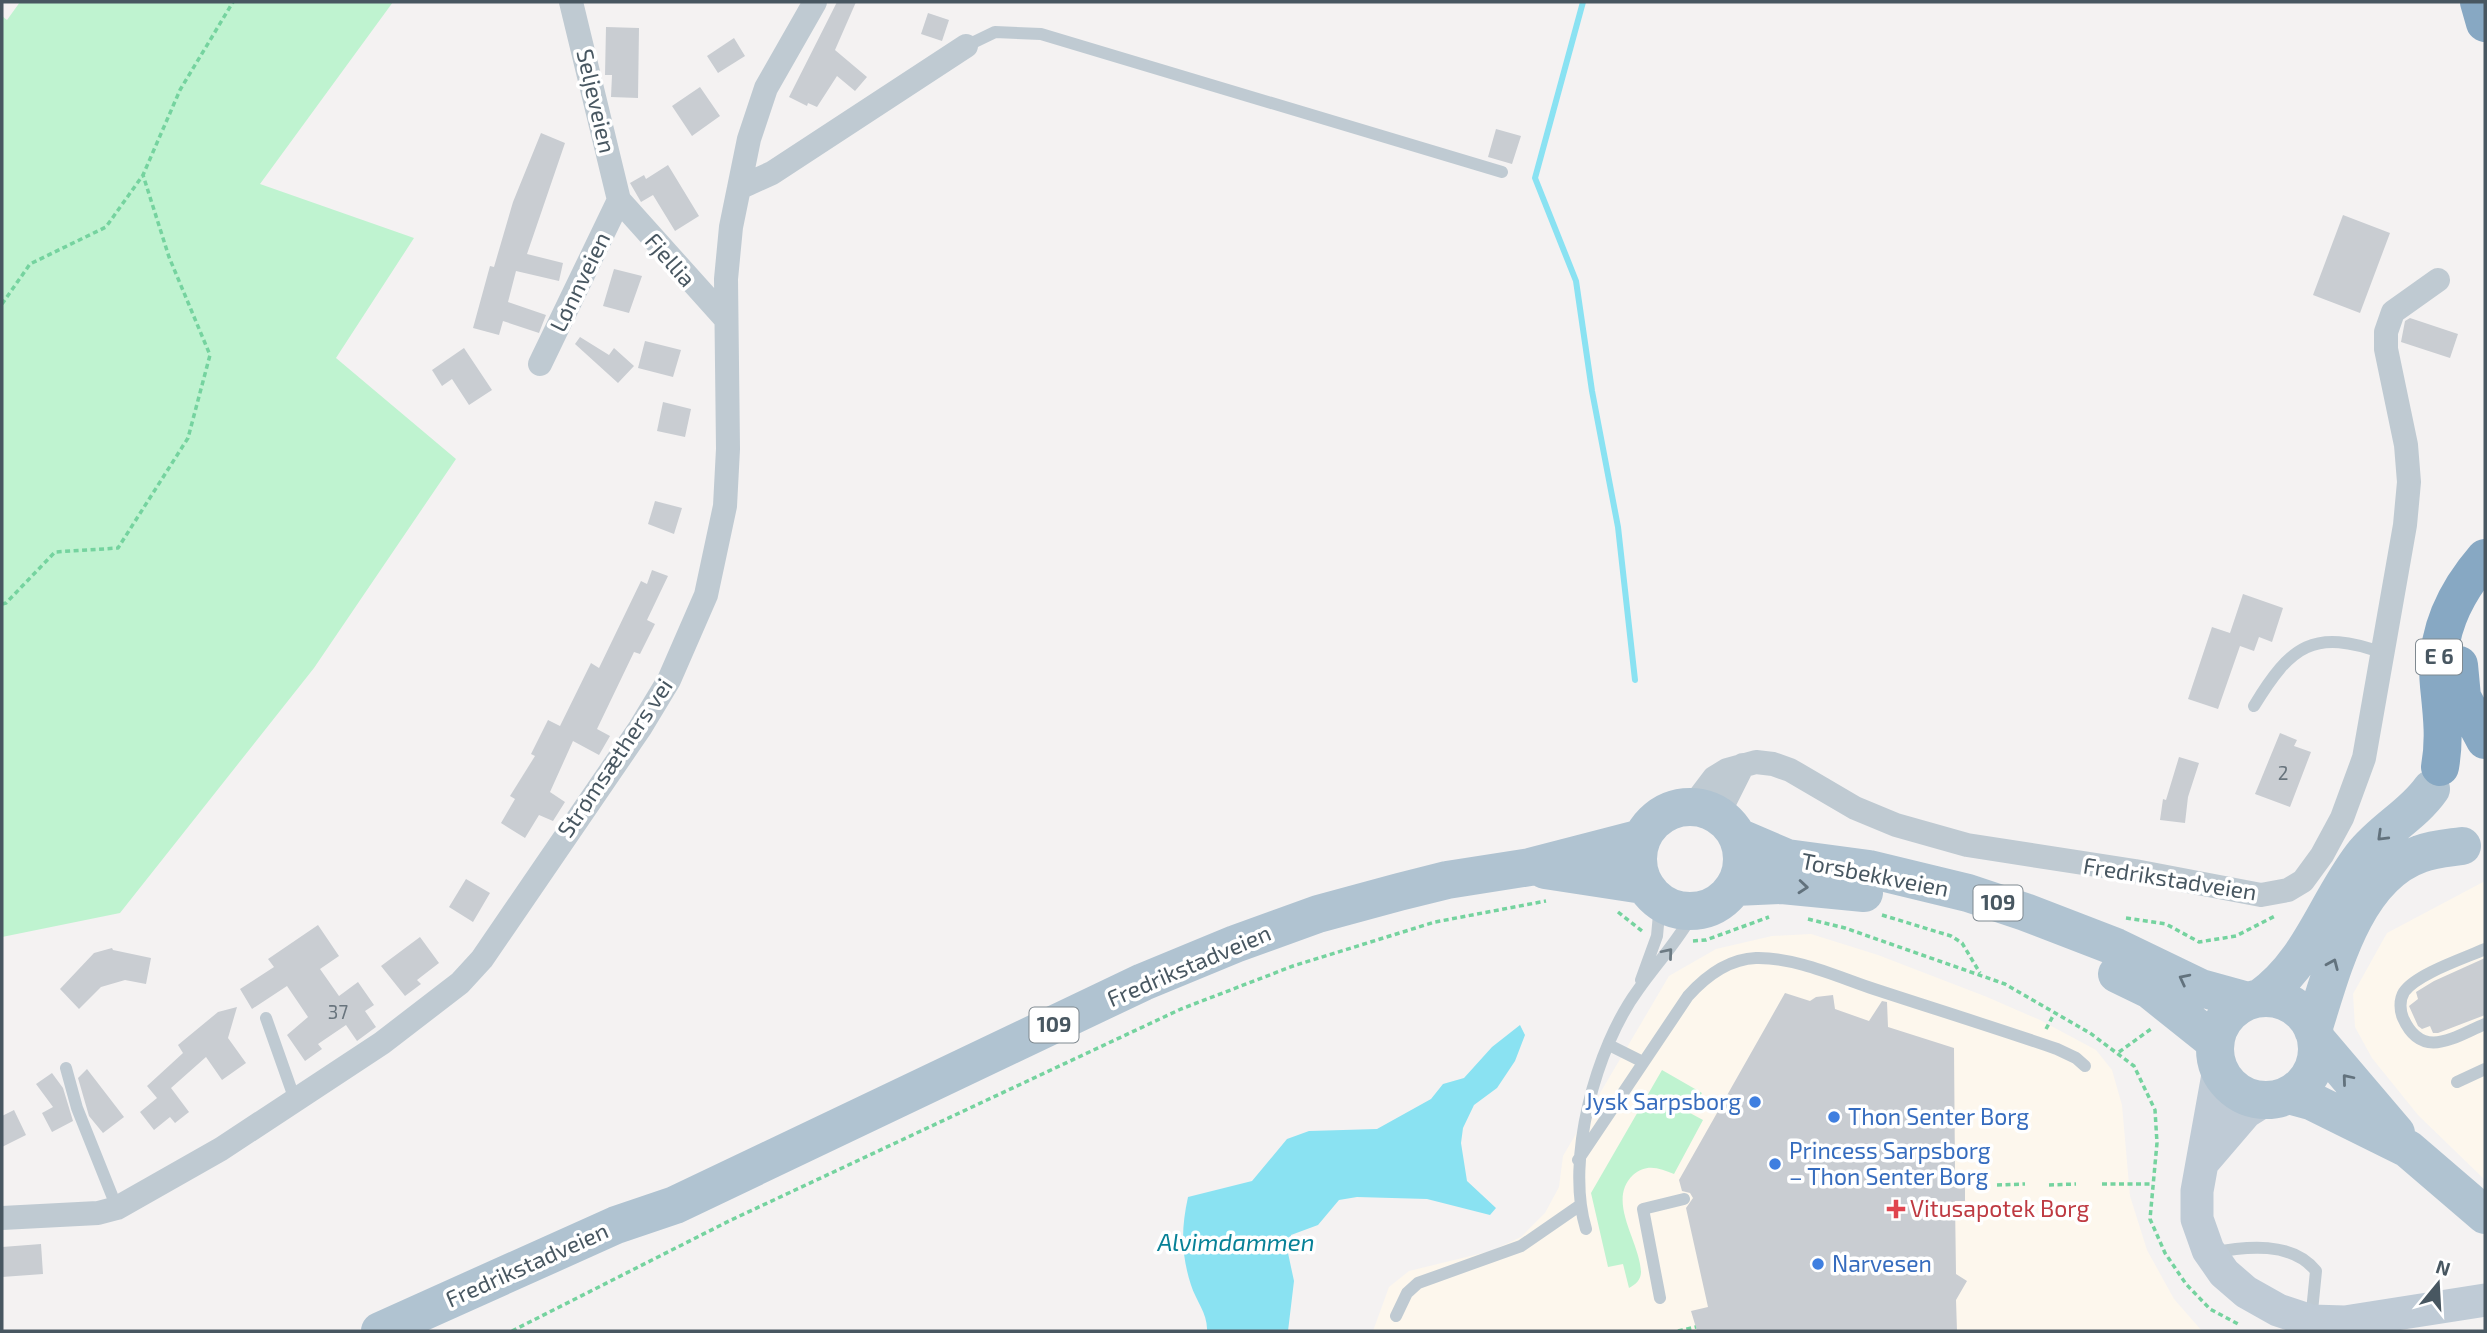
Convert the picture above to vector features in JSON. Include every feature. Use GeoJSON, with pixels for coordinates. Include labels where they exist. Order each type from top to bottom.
{"type":"FeatureCollection","features":[{"type":"Feature","properties":{"kind":"highway"},"geometry":{"type":"LineString","coordinates":[[2479,2],[2485,23]]}},
{"type":"Feature","properties":{"kind":"highway","name":"E 6"},"geometry":{"type":"LineString","coordinates":[[2436,778],[2445,732],[2438,664],[2443,631],[2454,602],[2485,558]]}},
{"type":"Feature","properties":{"kind":"highway","name":"E 6"},"geometry":{"type":"LineString","coordinates":[[2485,596],[2465,632],[2458,677],[2462,697],[2485,740]]}},
{"type":"Feature","properties":{"kind":"main road"},"geometry":{"type":"LineString","coordinates":[[2217,1055],[2226,1017],[2280,984],[2298,960],[2362,855],[2402,816],[2423,802],[2436,778],[2462,749],[2485,746]]}},
{"type":"Feature","properties":{"kind":"main road"},"geometry":{"type":"LineString","coordinates":[[2436,778],[2431,808],[2437,824],[2449,838],[2474,848]]}},
{"type":"Feature","properties":{"kind":"main road"},"geometry":{"type":"LineString","coordinates":[[1662,814],[1716,819],[1742,862],[1735,887],[1725,899],[1710,908],[1666,916],[1637,853],[1642,838],[1662,814]]}},
{"type":"Feature","properties":{"kind":"main road","name":"Torsbekkveien"},"geometry":{"type":"LineString","coordinates":[[1716,819],[1787,858],[1869,869],[1968,893],[2116,947],[2201,988],[2255,1000]]}},
{"type":"Feature","properties":{"kind":"main road","name":"Fredrikstadveien"},"geometry":{"type":"LineString","coordinates":[[380,1331],[617,1225],[675,1205],[1143,982],[1235,944],[1318,914],[1398,892],[1447,880],[1530,867],[1642,838]]}},
{"type":"Feature","properties":{"kind":"main road"},"geometry":{"type":"LineString","coordinates":[[2277,1097],[2309,1076],[2315,1063],[2315,1034],[2328,974],[2370,894],[2388,873],[2418,855],[2474,848]]}},
{"type":"Feature","properties":{"kind":"main road","name":"Fredrikstadveien"},"geometry":{"type":"LineString","coordinates":[[1530,867],[1666,916]]}},
{"type":"Feature","properties":{"kind":"main road","name":"Torsbekkveien"},"geometry":{"type":"LineString","coordinates":[[1735,887],[1782,885],[1867,894],[1933,909],[2045,943],[2150,990],[2217,1055]]}},
{"type":"Feature","properties":{"kind":"main road","name":"109"},"geometry":{"type":"LineString","coordinates":[[2255,1000],[2277,999],[2292,1005],[2305,1016],[2315,1034],[2360,1093],[2386,1118],[2408,1149],[2485,1215]]}},
{"type":"Feature","properties":{"kind":"main road","name":"109"},"geometry":{"type":"LineString","coordinates":[[2217,1055],[2237,1091],[2311,1101],[2408,1149]]}},
{"type":"Feature","properties":{"kind":"main road","name":"Fredrikstadveien"},"geometry":{"type":"LineString","coordinates":[[443,1331],[628,1238],[675,1205]]}},
{"type":"Feature","properties":{"kind":"street","name":"Seljeveien"},"geometry":{"type":"LineString","coordinates":[[571,2],[619,200]]}},
{"type":"Feature","properties":{"kind":"street","name":"Strømsæthers vei"},"geometry":{"type":"LineString","coordinates":[[2,1218],[98,1213],[117,1208],[175,1177],[295,1100],[438,1002],[482,959],[640,728],[669,680],[706,594],[725,506],[728,449],[724,317],[732,228],[739,188],[750,139],[766,88],[815,2]]}},
{"type":"Feature","properties":{"kind":"street"},"geometry":{"type":"LineString","coordinates":[[739,188],[772,173],[965,46]]}},
{"type":"Feature","properties":{"kind":"street","name":"Fjellia"},"geometry":{"type":"LineString","coordinates":[[619,200],[724,317]]}},
{"type":"Feature","properties":{"kind":"street","name":"Lønnveien"},"geometry":{"type":"LineString","coordinates":[[540,364],[619,200]]}},
{"type":"Feature","properties":{"kind":"street","name":"Fredrikstadveien"},"geometry":{"type":"LineString","coordinates":[[1716,819],[1743,765],[1756,762],[1790,770],[1854,808],[1896,825],[1967,845],[2135,871],[2261,895],[2288,890],[2303,881],[2322,855],[2342,818],[2364,758],[2406,525],[2409,482],[2406,445],[2386,348],[2386,332],[2393,312],[2438,280]]}},
{"type":"Feature","properties":{"kind":"street"},"geometry":{"type":"LineString","coordinates":[[2217,1055],[2204,1161],[2197,1191],[2197,1219],[2210,1253],[2224,1273],[2276,1315],[2311,1321],[2345,1322],[2485,1300]]}},
{"type":"Feature","properties":{"kind":"street"},"geometry":{"type":"LineString","coordinates":[[2204,1161],[2246,1112],[2277,1097]]}},
{"type":"Feature","properties":{"kind":"lane"},"geometry":{"type":"LineString","coordinates":[[965,46],[995,32],[1041,34],[1502,173]]}},
{"type":"Feature","properties":{"kind":"lane"},"geometry":{"type":"LineString","coordinates":[[2254,706],[2265,688],[2307,645],[2322,640],[2354,642],[2383,653]]}},
{"type":"Feature","properties":{"kind":"lane"},"geometry":{"type":"LineString","coordinates":[[1637,990],[1666,916]]}},
{"type":"Feature","properties":{"kind":"lane"},"geometry":{"type":"LineString","coordinates":[[1586,1229],[1579,1206],[1578,1160],[1591,1099],[1609,1045],[1637,990],[1666,916]]}},
{"type":"Feature","properties":{"kind":"lane"},"geometry":{"type":"LineString","coordinates":[[2485,949],[2415,982],[2404,992],[2400,1011],[2411,1033],[2424,1043],[2434,1044],[2485,1024]]}},
{"type":"Feature","properties":{"kind":"lane"},"geometry":{"type":"LineString","coordinates":[[1578,1160],[1688,996],[1705,977],[1730,964],[1755,958],[1782,961],[1825,973],[2038,1042],[2076,1058],[2085,1066]]}},
{"type":"Feature","properties":{"kind":"lane"},"geometry":{"type":"LineString","coordinates":[[266,1018],[295,1100]]}},
{"type":"Feature","properties":{"kind":"lane"},"geometry":{"type":"LineString","coordinates":[[1609,1045],[1643,1062]]}},
{"type":"Feature","properties":{"kind":"lane"},"geometry":{"type":"LineString","coordinates":[[66,1068],[76,1108],[117,1208]]}},
{"type":"Feature","properties":{"kind":"lane"},"geometry":{"type":"LineString","coordinates":[[2457,1082],[2485,1069]]}},
{"type":"Feature","properties":{"kind":"lane"},"geometry":{"type":"LineString","coordinates":[[1660,1297],[1643,1209],[1684,1199]]}},
{"type":"Feature","properties":{"kind":"lane"},"geometry":{"type":"LineString","coordinates":[[1396,1316],[1407,1293],[1418,1283],[1521,1246],[1579,1206]]}},
{"type":"Feature","properties":{"kind":"lane"},"geometry":{"type":"LineString","coordinates":[[2210,1253],[2234,1248],[2284,1250],[2306,1258],[2316,1271],[2311,1321]]}},
{"type":"Feature","properties":{"kind":"path"},"geometry":{"type":"LineString","coordinates":[[2,304],[30,264],[106,227],[143,176],[180,90],[233,2]]}},
{"type":"Feature","properties":{"kind":"path"},"geometry":{"type":"LineString","coordinates":[[2,604],[55,552],[118,548],[188,438],[210,355],[169,257],[143,176]]}},
{"type":"Feature","properties":{"kind":"path"},"geometry":{"type":"LineString","coordinates":[[2114,916],[2166,924],[2199,942],[2236,936],[2261,926],[2291,901],[2288,890]]}},
{"type":"Feature","properties":{"kind":"path"},"geometry":{"type":"LineString","coordinates":[[512,1331],[729,1221],[1181,1009],[1293,966],[1435,922],[1547,901]]}},
{"type":"Feature","properties":{"kind":"path"},"geometry":{"type":"LineString","coordinates":[[1616,910],[1641,930],[1666,916],[1706,940],[1768,917],[1778,916]]}},
{"type":"Feature","properties":{"kind":"path"},"geometry":{"type":"LineString","coordinates":[[1874,913],[1951,936],[1962,943],[1980,973]]}},
{"type":"Feature","properties":{"kind":"path"},"geometry":{"type":"LineString","coordinates":[[1797,916],[1845,928],[1980,973],[2005,984],[2119,1052],[2134,1066],[2155,1110],[2150,1219],[2165,1253],[2186,1284],[2210,1309],[2238,1324]]}},
{"type":"Feature","properties":{"kind":"path"},"geometry":{"type":"LineString","coordinates":[[2119,1052],[2154,1026]]}},
{"type":"Feature","properties":{"kind":"path"},"geometry":{"type":"LineString","coordinates":[[1997,1185],[2025,1184]]}},
{"type":"Feature","properties":{"kind":"path"},"geometry":{"type":"LineString","coordinates":[[2049,1185],[2076,1184]]}},
{"type":"Feature","properties":{"kind":"path"},"geometry":{"type":"LineString","coordinates":[[2102,1184],[2153,1184]]}},
{"type":"Feature","properties":{"kind":"path"},"geometry":{"type":"LineString","coordinates":[[1965,1185],[1978,1186]]}},
{"type":"Feature","properties":{"kind":"path"},"geometry":{"type":"LineString","coordinates":[[1678,1331],[1696,1327]]}},
{"type":"Feature","properties":{"kind":"shaded area"},"geometry":{"type":"Polygon","coordinates":[[[2485,881],[2485,1180],[2418,1115],[2372,1058],[2355,1027],[2353,994],[2387,933],[2485,881]]]}},
{"type":"Feature","properties":{"kind":"shaded area"},"geometry":{"type":"Polygon","coordinates":[[[1811,934],[1878,955],[1987,997],[2040,1020],[2096,1050],[2112,1070],[2122,1105],[2130,1196],[2147,1250],[2174,1299],[2202,1331],[1373,1331],[1389,1287],[1409,1271],[1491,1251],[1521,1237],[1545,1213],[1559,1187],[1563,1156],[1669,976],[1716,949],[1772,936],[1811,934]]]}},
{"type":"Feature","properties":{"kind":"green space"},"geometry":{"type":"Polygon","coordinates":[[[20,2],[393,2],[260,184],[414,238],[336,358],[456,459],[314,668],[120,913],[2,937],[2,16],[7,20],[20,2]]]}},
{"type":"Feature","properties":{"kind":"green space"},"geometry":{"type":"Polygon","coordinates":[[[1662,1070],[1702,1093],[1690,1113],[1703,1120],[1674,1174],[1658,1169],[1643,1169],[1633,1175],[1626,1185],[1623,1209],[1641,1272],[1637,1282],[1629,1288],[1623,1264],[1608,1267],[1591,1193],[1662,1070]]]}},
{"type":"Feature","properties":{"kind":"water","name":"Alvimdammen"},"geometry":{"type":"Polygon","coordinates":[[[1520,1025],[1525,1035],[1515,1061],[1497,1088],[1474,1105],[1463,1128],[1461,1143],[1467,1181],[1496,1208],[1490,1215],[1427,1199],[1357,1197],[1339,1200],[1318,1225],[1291,1235],[1288,1253],[1294,1281],[1288,1331],[1207,1331],[1204,1313],[1191,1285],[1184,1252],[1183,1231],[1188,1197],[1252,1181],[1287,1139],[1309,1131],[1377,1129],[1431,1099],[1443,1084],[1464,1078],[1492,1047],[1520,1025]]]}},
{"type":"Feature","properties":{"kind":"building"},"geometry":{"type":"Polygon","coordinates":[[[837,2],[856,2],[835,50],[867,77],[855,91],[837,76],[817,107],[808,103],[807,106],[789,97],[837,2]]]}},
{"type":"Feature","properties":{"kind":"building"},"geometry":{"type":"Polygon","coordinates":[[[928,13],[949,20],[942,41],[921,34],[928,13]]]}},
{"type":"Feature","properties":{"kind":"building"},"geometry":{"type":"Polygon","coordinates":[[[606,27],[639,28],[638,98],[611,97],[612,75],[605,75],[606,27]]]}},
{"type":"Feature","properties":{"kind":"building"},"geometry":{"type":"Polygon","coordinates":[[[734,38],[745,56],[718,73],[707,56],[734,38]]]}},
{"type":"Feature","properties":{"kind":"building"},"geometry":{"type":"Polygon","coordinates":[[[700,87],[720,116],[692,136],[672,106],[700,87]]]}},
{"type":"Feature","properties":{"kind":"building"},"geometry":{"type":"Polygon","coordinates":[[[1496,129],[1521,136],[1512,164],[1488,157],[1496,129]]]}},
{"type":"Feature","properties":{"kind":"building"},"geometry":{"type":"Polygon","coordinates":[[[541,133],[565,143],[527,254],[563,263],[559,281],[516,271],[508,302],[546,315],[539,333],[503,321],[499,335],[473,328],[490,266],[494,267],[513,202],[541,133]]]}},
{"type":"Feature","properties":{"kind":"building"},"geometry":{"type":"Polygon","coordinates":[[[668,165],[699,216],[675,231],[653,195],[641,202],[630,183],[644,175],[646,179],[668,165]]]}},
{"type":"Feature","properties":{"kind":"building"},"geometry":{"type":"Polygon","coordinates":[[[2343,215],[2390,233],[2360,313],[2313,295],[2343,215]]]}},
{"type":"Feature","properties":{"kind":"building"},"geometry":{"type":"Polygon","coordinates":[[[614,269],[642,276],[629,313],[603,306],[614,269]]]}},
{"type":"Feature","properties":{"kind":"building"},"geometry":{"type":"Polygon","coordinates":[[[2410,318],[2458,334],[2450,358],[2401,342],[2405,321],[2410,318]]]}},
{"type":"Feature","properties":{"kind":"building"},"geometry":{"type":"Polygon","coordinates":[[[580,337],[609,355],[614,348],[634,366],[618,383],[575,344],[580,337]]]}},
{"type":"Feature","properties":{"kind":"building"},"geometry":{"type":"Polygon","coordinates":[[[645,341],[681,350],[673,377],[638,368],[645,341]]]}},
{"type":"Feature","properties":{"kind":"building"},"geometry":{"type":"Polygon","coordinates":[[[464,348],[492,390],[469,405],[452,379],[442,386],[432,370],[464,348]]]}},
{"type":"Feature","properties":{"kind":"building"},"geometry":{"type":"Polygon","coordinates":[[[663,402],[691,409],[685,437],[657,431],[663,402]]]}},
{"type":"Feature","properties":{"kind":"building"},"geometry":{"type":"Polygon","coordinates":[[[655,501],[682,508],[674,534],[648,524],[655,501]]]}},
{"type":"Feature","properties":{"kind":"building"},"geometry":{"type":"Polygon","coordinates":[[[652,570],[668,576],[647,620],[655,624],[640,654],[634,652],[597,729],[610,736],[599,755],[573,741],[550,792],[565,802],[553,821],[539,815],[525,838],[501,823],[515,799],[510,796],[535,756],[531,754],[548,720],[560,726],[591,663],[599,668],[641,581],[647,584],[652,570]]]}},
{"type":"Feature","properties":{"kind":"building"},"geometry":{"type":"Polygon","coordinates":[[[2243,594],[2283,608],[2272,642],[2259,637],[2254,651],[2240,646],[2218,709],[2188,699],[2212,627],[2230,633],[2243,594]]]}},
{"type":"Feature","properties":{"kind":"building"},"geometry":{"type":"Polygon","coordinates":[[[2280,733],[2297,740],[2294,746],[2311,752],[2290,807],[2255,794],[2280,733]]]}},
{"type":"Feature","properties":{"kind":"building"},"geometry":{"type":"Polygon","coordinates":[[[2179,757],[2199,763],[2188,797],[2185,823],[2160,820],[2163,799],[2166,800],[2179,757]]]}},
{"type":"Feature","properties":{"kind":"building"},"geometry":{"type":"Polygon","coordinates":[[[466,879],[490,893],[473,922],[449,907],[466,879]]]}},
{"type":"Feature","properties":{"kind":"building"},"geometry":{"type":"Polygon","coordinates":[[[318,925],[339,956],[320,969],[339,996],[358,982],[374,1005],[365,1011],[376,1027],[357,1041],[346,1025],[318,1044],[322,1049],[305,1061],[287,1035],[308,1017],[287,986],[252,1009],[240,989],[274,967],[268,959],[318,925]]]}},
{"type":"Feature","properties":{"kind":"building"},"geometry":{"type":"Polygon","coordinates":[[[420,937],[439,963],[417,980],[421,984],[405,996],[381,966],[420,937]]]}},
{"type":"Feature","properties":{"kind":"building"},"geometry":{"type":"Polygon","coordinates":[[[112,948],[151,958],[146,984],[125,980],[101,987],[79,1009],[60,989],[94,953],[112,948]]]}},
{"type":"Feature","properties":{"kind":"building"},"geometry":{"type":"Polygon","coordinates":[[[2485,958],[2485,1015],[2438,1033],[2433,1033],[2430,1026],[2422,1029],[2418,1026],[2409,1006],[2418,999],[2416,992],[2485,958]]]}},
{"type":"Feature","properties":{"kind":"building","name":"Thon Senter Borg"},"geometry":{"type":"Polygon","coordinates":[[[1785,993],[1810,1001],[1816,997],[1833,995],[1835,1009],[1869,1021],[1882,1001],[1887,1002],[1888,1027],[1954,1048],[1955,1172],[1965,1172],[1965,1201],[1955,1201],[1956,1274],[1967,1281],[1956,1300],[1957,1331],[1697,1331],[1691,1311],[1708,1307],[1686,1208],[1693,1198],[1690,1193],[1682,1191],[1679,1180],[1785,993]]]}},
{"type":"Feature","properties":{"kind":"building"},"geometry":{"type":"Polygon","coordinates":[[[237,1007],[228,1038],[246,1063],[222,1080],[206,1057],[171,1088],[189,1112],[175,1123],[170,1117],[154,1130],[140,1112],[157,1098],[147,1086],[183,1053],[178,1045],[218,1012],[237,1007]]]}},
{"type":"Feature","properties":{"kind":"building"},"geometry":{"type":"Polygon","coordinates":[[[87,1069],[124,1117],[103,1133],[89,1116],[78,1078],[87,1069]]]}},
{"type":"Feature","properties":{"kind":"building"},"geometry":{"type":"Polygon","coordinates":[[[52,1073],[63,1088],[73,1121],[52,1132],[42,1113],[53,1107],[36,1084],[52,1073]]]}},
{"type":"Feature","properties":{"kind":"building"},"geometry":{"type":"Polygon","coordinates":[[[14,1110],[26,1135],[2,1147],[2,1116],[14,1110]]]}},
{"type":"Feature","properties":{"kind":"building"},"geometry":{"type":"Polygon","coordinates":[[[41,1244],[43,1274],[2,1277],[2,1247],[41,1244]]]}},
{"type":"Feature","properties":{"kind":"waterway"},"geometry":{"type":"LineString","coordinates":[[1583,2],[1535,178],[1576,281],[1592,391],[1618,527],[1635,680]]}},
{"type":"Feature","properties":{"kind":"place","name":"Jysk Sarpsborg"},"geometry":{"type":"Point","coordinates":[1755,1102]}},
{"type":"Feature","properties":{"kind":"place","name":"Thon Senter Borg"},"geometry":{"type":"Point","coordinates":[1834,1117]}},
{"type":"Feature","properties":{"kind":"place","name":"Princess Sarpsborg – Thon Senter Borg"},"geometry":{"type":"Point","coordinates":[1775,1164]}},
{"type":"Feature","properties":{"kind":"place","name":"Vitusapotek Borg"},"geometry":{"type":"Point","coordinates":[1896,1209]}},
{"type":"Feature","properties":{"kind":"place","name":"Narvesen"},"geometry":{"type":"Point","coordinates":[1818,1264]}}]}
